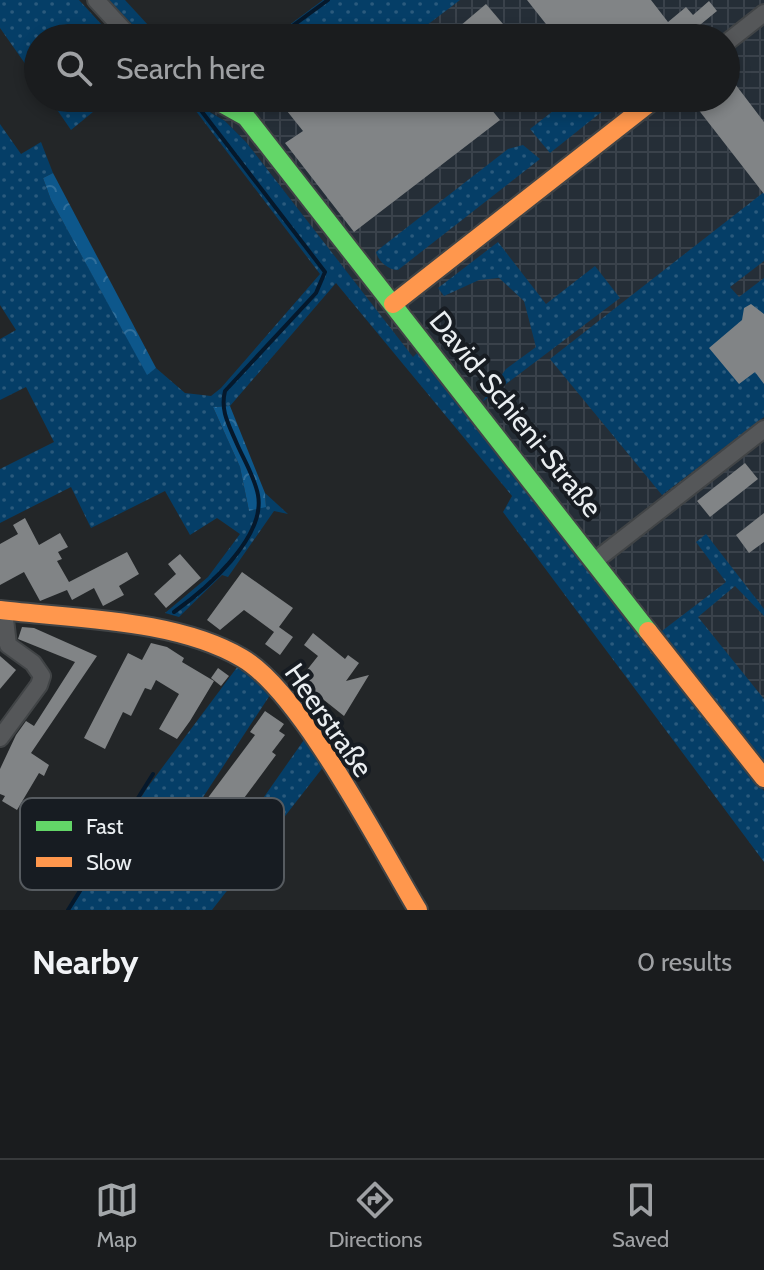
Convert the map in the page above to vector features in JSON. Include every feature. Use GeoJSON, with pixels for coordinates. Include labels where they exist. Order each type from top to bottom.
{"type":"FeatureCollection","features":[{"type":"Feature","properties":{"kind":"street"},"geometry":{"type":"LineString","coordinates":[[96,0],[118,24]]}},
{"type":"Feature","properties":{"kind":"street"},"geometry":{"type":"LineString","coordinates":[[740,32],[764,13]]}},
{"type":"Feature","properties":{"kind":"street","name":"David-Schieni-Straße"},"geometry":{"type":"LineString","coordinates":[[237,112],[246,117],[763,776]]}},
{"type":"Feature","properties":{"kind":"street"},"geometry":{"type":"LineString","coordinates":[[393,304],[638,112]]}},
{"type":"Feature","properties":{"kind":"street"},"geometry":{"type":"LineString","coordinates":[[596,560],[764,429]]}},
{"type":"Feature","properties":{"kind":"street"},"geometry":{"type":"LineString","coordinates":[[0,738],[42,676],[33,663],[8,645],[2,610]]}},
{"type":"Feature","properties":{"kind":"street","name":"Heerstraße"},"geometry":{"type":"LineString","coordinates":[[2,610],[178,632],[243,658],[279,689],[326,757],[418,910]]}},
{"type":"Feature","properties":{"kind":"shaded area"},"geometry":{"type":"Polygon","coordinates":[[[0,0],[79,0],[101,24],[24,24],[24,62],[0,28],[0,0]]]}},
{"type":"Feature","properties":{"kind":"shaded area"},"geometry":{"type":"Polygon","coordinates":[[[109,0],[125,0],[147,24],[132,24],[109,0]]]}},
{"type":"Feature","properties":{"kind":"shaded area"},"geometry":{"type":"Polygon","coordinates":[[[323,0],[764,0],[764,791],[420,350],[413,358],[246,142],[211,112],[740,112],[740,24],[291,24],[323,0]]]}},
{"type":"Feature","properties":{"kind":"shaded area"},"geometry":{"type":"Polygon","coordinates":[[[323,0],[460,0],[428,24],[291,24],[323,0]]]}},
{"type":"Feature","properties":{"kind":"shaded area"},"geometry":{"type":"Polygon","coordinates":[[[59,112],[93,112],[71,130],[59,112]]]}},
{"type":"Feature","properties":{"kind":"shaded area"},"geometry":{"type":"Polygon","coordinates":[[[197,112],[210,112],[225,121],[246,142],[413,357],[420,350],[764,791],[764,862],[503,512],[512,496],[336,283],[230,406],[213,407],[240,467],[249,511],[266,506],[265,493],[288,514],[274,511],[228,577],[222,575],[179,617],[165,613],[208,577],[240,534],[217,518],[190,535],[165,491],[91,528],[71,487],[0,523],[0,469],[54,442],[26,387],[0,400],[0,339],[16,330],[0,305],[0,124],[21,154],[41,142],[53,173],[43,178],[51,200],[147,374],[156,368],[185,393],[211,396],[221,388],[320,274],[197,112]]]}},
{"type":"Feature","properties":{"kind":"shaded area"},"geometry":{"type":"Polygon","coordinates":[[[552,112],[601,112],[550,153],[530,129],[552,112]]]}},
{"type":"Feature","properties":{"kind":"shaded area"},"geometry":{"type":"Polygon","coordinates":[[[523,145],[540,159],[398,270],[381,262],[376,252],[383,246],[508,149],[523,145]]]}},
{"type":"Feature","properties":{"kind":"shaded area"},"geometry":{"type":"Polygon","coordinates":[[[764,192],[764,261],[730,287],[739,297],[764,278],[764,417],[662,495],[550,359],[764,192]]]}},
{"type":"Feature","properties":{"kind":"shaded area"},"geometry":{"type":"Polygon","coordinates":[[[498,242],[546,304],[595,266],[620,298],[482,402],[506,369],[536,347],[524,301],[499,278],[479,280],[444,296],[438,288],[498,242]]]}},
{"type":"Feature","properties":{"kind":"shaded area"},"geometry":{"type":"Polygon","coordinates":[[[706,534],[764,609],[764,616],[735,586],[698,617],[764,699],[764,759],[756,758],[658,634],[726,582],[696,542],[706,534]]]}},
{"type":"Feature","properties":{"kind":"shaded area"},"geometry":{"type":"Polygon","coordinates":[[[238,666],[270,695],[202,798],[141,798],[238,666]]]}},
{"type":"Feature","properties":{"kind":"shaded area"},"geometry":{"type":"Polygon","coordinates":[[[306,737],[324,766],[284,817],[284,798],[263,798],[306,737]]]}},
{"type":"Feature","properties":{"kind":"shaded area"},"geometry":{"type":"Polygon","coordinates":[[[83,890],[228,890],[212,910],[70,910],[83,890]]]}},
{"type":"Feature","properties":{"kind":"green space"},"geometry":{"type":"Polygon","coordinates":[[[53,173],[156,368],[147,375],[51,200],[43,178],[53,173]]]}},
{"type":"Feature","properties":{"kind":"green space"},"geometry":{"type":"Polygon","coordinates":[[[230,406],[265,493],[266,507],[249,511],[240,467],[213,407],[230,406]]]}},
{"type":"Feature","properties":{"kind":"building"},"geometry":{"type":"Polygon","coordinates":[[[527,0],[651,0],[668,22],[686,7],[693,15],[709,1],[717,11],[701,24],[546,24],[527,0]]]}},
{"type":"Feature","properties":{"kind":"building"},"geometry":{"type":"Polygon","coordinates":[[[486,4],[503,24],[462,24],[486,4]]]}},
{"type":"Feature","properties":{"kind":"building"},"geometry":{"type":"Polygon","coordinates":[[[740,90],[764,122],[764,194],[700,112],[740,112],[740,90]]]}},
{"type":"Feature","properties":{"kind":"building"},"geometry":{"type":"Polygon","coordinates":[[[288,112],[493,112],[500,120],[354,232],[285,143],[303,131],[288,112]]]}},
{"type":"Feature","properties":{"kind":"building"},"geometry":{"type":"Polygon","coordinates":[[[751,304],[764,314],[764,384],[755,372],[739,384],[709,348],[742,320],[744,308],[751,304]]]}},
{"type":"Feature","properties":{"kind":"building"},"geometry":{"type":"Polygon","coordinates":[[[745,463],[758,479],[710,517],[697,501],[745,463]]]}},
{"type":"Feature","properties":{"kind":"building"},"geometry":{"type":"Polygon","coordinates":[[[764,513],[764,542],[749,553],[736,535],[764,513]]]}},
{"type":"Feature","properties":{"kind":"building"},"geometry":{"type":"Polygon","coordinates":[[[25,518],[39,545],[60,533],[68,547],[58,552],[62,559],[57,561],[69,582],[127,552],[139,574],[119,586],[124,595],[103,606],[94,588],[72,600],[67,590],[40,601],[24,572],[0,585],[0,544],[18,534],[13,525],[25,518]]]}},
{"type":"Feature","properties":{"kind":"building"},"geometry":{"type":"Polygon","coordinates":[[[180,554],[201,578],[166,608],[154,594],[176,574],[168,564],[180,554]]]}},
{"type":"Feature","properties":{"kind":"building"},"geometry":{"type":"Polygon","coordinates":[[[242,572],[293,608],[279,627],[293,637],[280,655],[265,644],[274,632],[244,610],[220,630],[207,620],[242,572]]]}},
{"type":"Feature","properties":{"kind":"building"},"geometry":{"type":"Polygon","coordinates":[[[22,627],[34,628],[97,656],[31,753],[49,765],[44,776],[39,773],[24,798],[20,798],[17,810],[2,801],[5,796],[0,794],[0,769],[16,735],[26,721],[34,726],[75,662],[18,639],[22,627]]]}},
{"type":"Feature","properties":{"kind":"building"},"geometry":{"type":"Polygon","coordinates":[[[313,633],[345,659],[348,655],[359,663],[346,681],[369,675],[344,716],[299,680],[318,656],[304,645],[313,633]]]}},
{"type":"Feature","properties":{"kind":"building"},"geometry":{"type":"Polygon","coordinates":[[[151,643],[167,647],[184,658],[182,662],[214,681],[190,721],[177,739],[159,729],[179,694],[156,680],[151,690],[145,688],[131,716],[123,712],[105,749],[84,738],[128,653],[142,660],[151,643]]]}},
{"type":"Feature","properties":{"kind":"building"},"geometry":{"type":"Polygon","coordinates":[[[0,656],[16,670],[0,689],[0,656]]]}},
{"type":"Feature","properties":{"kind":"building"},"geometry":{"type":"Polygon","coordinates":[[[218,668],[229,676],[221,686],[211,678],[218,668]]]}},
{"type":"Feature","properties":{"kind":"building"},"geometry":{"type":"Polygon","coordinates":[[[265,711],[284,724],[279,731],[285,735],[272,752],[276,755],[244,798],[208,798],[255,735],[250,732],[265,711]]]}},
{"type":"Feature","properties":{"kind":"waterway"},"geometry":{"type":"LineString","coordinates":[[295,24],[328,0]]}},
{"type":"Feature","properties":{"kind":"waterway"},"geometry":{"type":"LineString","coordinates":[[174,612],[231,561],[253,528],[258,511],[254,482],[226,418],[225,391],[316,293],[325,272],[202,112]]}},
{"type":"Feature","properties":{"kind":"waterway"},"geometry":{"type":"LineString","coordinates":[[138,798],[153,774]]}},
{"type":"Feature","properties":{"kind":"waterway"},"geometry":{"type":"LineString","coordinates":[[68,910],[80,890]]}},
{"type":"Feature","properties":{"kind":"traffic: fast"},"geometry":{"type":"LineString","coordinates":[[237,112],[246,117],[648,631]]}},
{"type":"Feature","properties":{"kind":"traffic: slow"},"geometry":{"type":"LineString","coordinates":[[393,304],[638,112]]}},
{"type":"Feature","properties":{"kind":"traffic: slow"},"geometry":{"type":"LineString","coordinates":[[0,610],[156,628],[216,645],[242,658],[265,676],[314,736],[418,910]]}},
{"type":"Feature","properties":{"kind":"traffic: slow"},"geometry":{"type":"LineString","coordinates":[[648,631],[764,778]]}}]}
